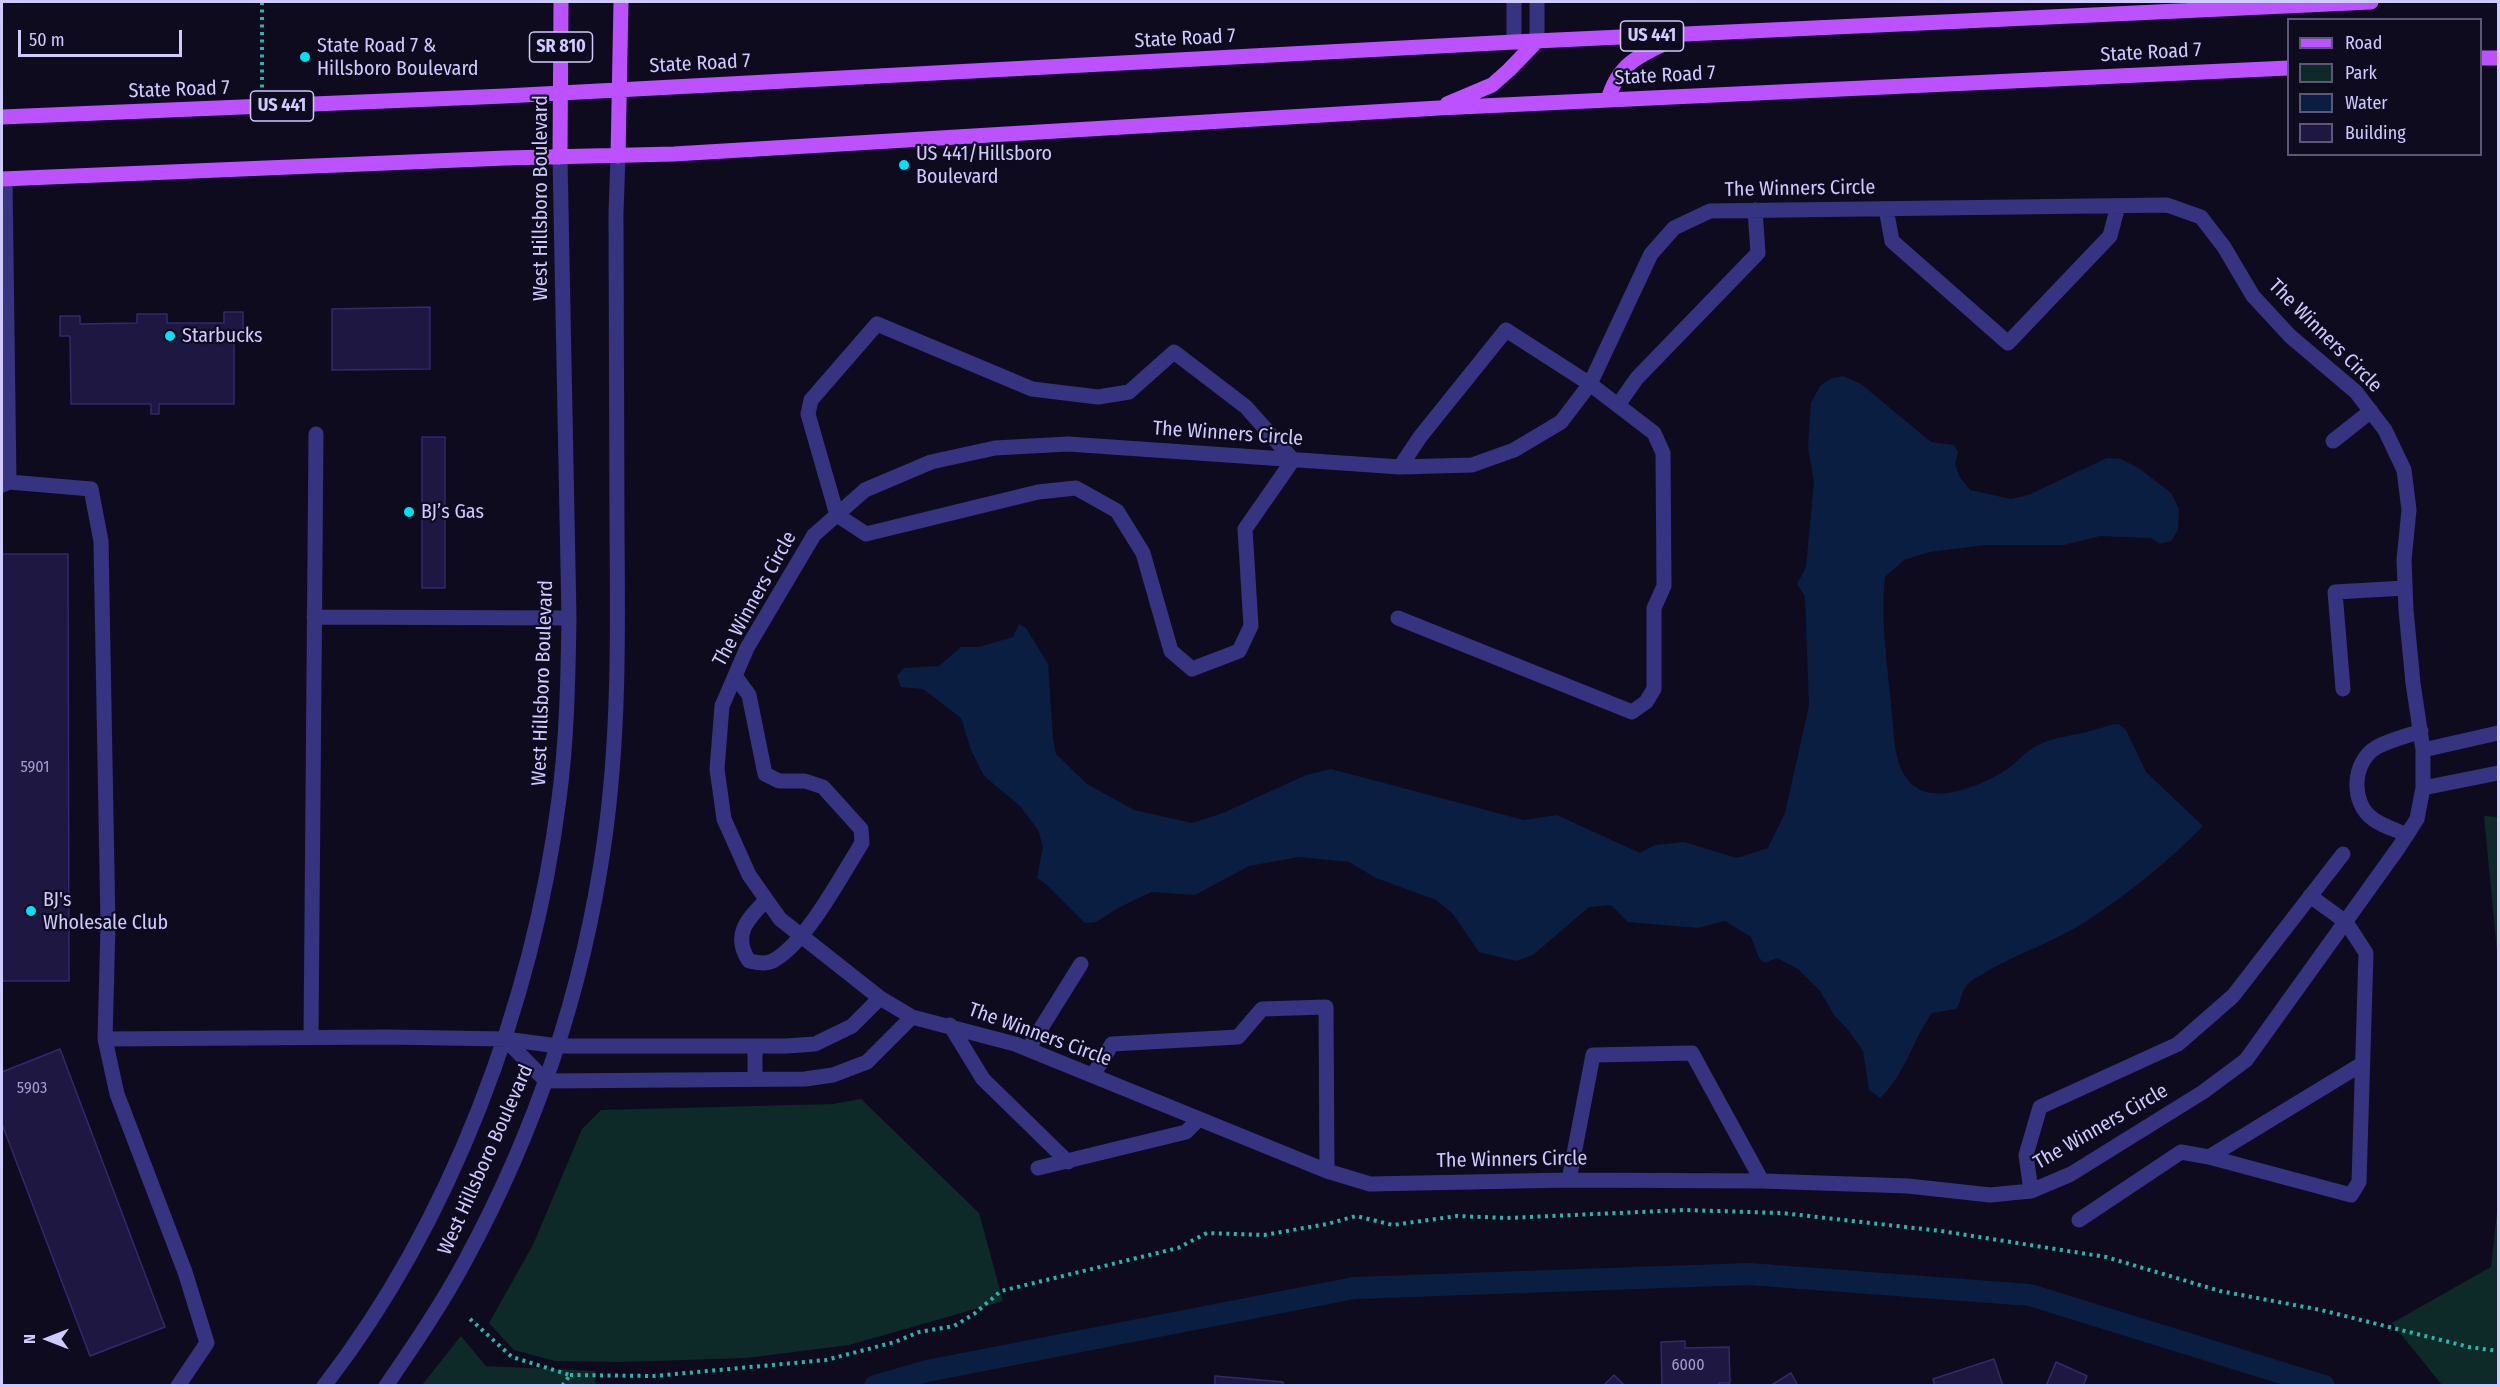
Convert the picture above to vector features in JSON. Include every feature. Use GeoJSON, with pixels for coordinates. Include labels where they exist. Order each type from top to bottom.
{"type":"FeatureCollection","features":[{"type":"Feature","properties":{"kind":"main road","name":"West Hillsboro Boulevard"},"geometry":{"type":"LineString","coordinates":[[560,157],[561,2]]}},
{"type":"Feature","properties":{"kind":"main road","name":"West Hillsboro Boulevard"},"geometry":{"type":"LineString","coordinates":[[618,156],[621,2]]}},
{"type":"Feature","properties":{"kind":"main road","name":"State Road 7"},"geometry":{"type":"LineString","coordinates":[[2,117],[561,93],[1684,34],[2130,7],[2371,2]]}},
{"type":"Feature","properties":{"kind":"main road"},"geometry":{"type":"LineString","coordinates":[[1608,100],[1612,85],[1621,70],[1638,57],[1684,34]]}},
{"type":"Feature","properties":{"kind":"main road"},"geometry":{"type":"LineString","coordinates":[[1439,108],[1492,85],[1537,41]]}},
{"type":"Feature","properties":{"kind":"main road"},"geometry":{"type":"LineString","coordinates":[[2482,58],[2499,58]]}},
{"type":"Feature","properties":{"kind":"main road","name":"State Road 7"},"geometry":{"type":"LineString","coordinates":[[3,179],[686,154],[1439,108],[2287,68]]}},
{"type":"Feature","properties":{"kind":"street"},"geometry":{"type":"LineString","coordinates":[[1514,2],[1514,42]]}},
{"type":"Feature","properties":{"kind":"street"},"geometry":{"type":"LineString","coordinates":[[1537,2],[1537,41]]}},
{"type":"Feature","properties":{"kind":"street","name":"West Hillsboro Boulevard"},"geometry":{"type":"LineString","coordinates":[[386,1386],[433,1316],[467,1258],[511,1166],[546,1081],[558,1046],[579,966],[604,845],[616,725],[618,672],[616,213],[618,156]]}},
{"type":"Feature","properties":{"kind":"street","name":"West Hillsboro Boulevard"},"geometry":{"type":"LineString","coordinates":[[324,1386],[355,1344],[382,1300],[433,1209],[456,1160],[506,1039],[538,920],[554,835],[565,742],[569,618],[560,157]]}},
{"type":"Feature","properties":{"kind":"street"},"geometry":{"type":"LineString","coordinates":[[3,179],[5,483],[91,489],[101,541],[108,926],[105,1039],[117,1094],[185,1272],[207,1342],[178,1386]]}},
{"type":"Feature","properties":{"kind":"street","name":"The Winners Circle"},"geometry":{"type":"LineString","coordinates":[[2166,205],[2201,217],[2224,247],[2253,296],[2290,336],[2356,392],[2385,430],[2404,470],[2409,510],[2404,560],[2405,588],[2413,684],[2424,750],[2424,788],[2417,819],[2407,835],[2246,1060],[2203,1092],[2071,1174],[2031,1191],[1990,1194],[1908,1186],[1762,1180],[1569,1180],[1370,1184],[1327,1171],[1028,1049],[950,1025],[912,1017],[880,998],[780,919],[765,902],[749,875],[724,819],[717,769],[722,706],[747,648],[814,535],[865,490],[931,462],[995,448],[1068,444],[1400,467],[1472,465],[1514,450],[1561,422],[1590,384],[1651,254],[1674,228],[1710,211],[2118,206],[2166,205]]}},
{"type":"Feature","properties":{"kind":"street"},"geometry":{"type":"LineString","coordinates":[[1886,209],[1892,241],[2008,343],[2110,236],[2118,206]]}},
{"type":"Feature","properties":{"kind":"street"},"geometry":{"type":"LineString","coordinates":[[1618,405],[1637,378],[1758,253],[1755,210]]}},
{"type":"Feature","properties":{"kind":"street"},"geometry":{"type":"LineString","coordinates":[[877,324],[1032,389],[1098,397],[1129,392],[1174,352],[1246,407],[1293,460],[1245,529],[1251,626],[1239,651],[1192,669],[1171,651],[1143,553],[1117,511],[1076,488],[1038,492],[866,534],[837,515],[808,414],[811,400],[877,324]]}},
{"type":"Feature","properties":{"kind":"street"},"geometry":{"type":"LineString","coordinates":[[1398,618],[1632,712],[1646,702],[1654,689],[1654,608],[1664,586],[1663,453],[1654,433],[1590,384],[1506,330],[1420,437],[1400,467]]}},
{"type":"Feature","properties":{"kind":"street"},"geometry":{"type":"LineString","coordinates":[[2333,441],[2371,411]]}},
{"type":"Feature","properties":{"kind":"street"},"geometry":{"type":"LineString","coordinates":[[311,1038],[316,434]]}},
{"type":"Feature","properties":{"kind":"street"},"geometry":{"type":"LineString","coordinates":[[2343,689],[2335,592],[2405,588]]}},
{"type":"Feature","properties":{"kind":"street"},"geometry":{"type":"LineString","coordinates":[[314,617],[569,618]]}},
{"type":"Feature","properties":{"kind":"street"},"geometry":{"type":"LineString","coordinates":[[735,676],[749,695],[765,774],[779,781],[805,781],[823,787],[861,829],[862,843],[801,936],[776,960],[761,964],[749,961],[742,950],[742,934],[746,921],[765,902]]}},
{"type":"Feature","properties":{"kind":"street"},"geometry":{"type":"LineString","coordinates":[[2407,835],[2372,819],[2359,801],[2357,779],[2361,762],[2376,748],[2421,731]]}},
{"type":"Feature","properties":{"kind":"street"},"geometry":{"type":"LineString","coordinates":[[2424,750],[2499,733]]}},
{"type":"Feature","properties":{"kind":"street"},"geometry":{"type":"LineString","coordinates":[[2424,788],[2499,773]]}},
{"type":"Feature","properties":{"kind":"street"},"geometry":{"type":"LineString","coordinates":[[2031,1191],[2026,1155],[2040,1107],[2178,1044],[2233,996],[2343,854]]}},
{"type":"Feature","properties":{"kind":"street"},"geometry":{"type":"LineString","coordinates":[[2079,1220],[2181,1152],[2209,1157],[2351,1195],[2359,1182],[2366,954],[2346,922],[2310,896]]}},
{"type":"Feature","properties":{"kind":"street"},"geometry":{"type":"LineString","coordinates":[[1028,1049],[1081,964]]}},
{"type":"Feature","properties":{"kind":"street"},"geometry":{"type":"LineString","coordinates":[[105,1039],[506,1039],[558,1046],[815,1044],[852,1026],[880,998]]}},
{"type":"Feature","properties":{"kind":"street"},"geometry":{"type":"LineString","coordinates":[[1093,1076],[1112,1044],[1238,1037],[1262,1010],[1326,1007],[1327,1171]]}},
{"type":"Feature","properties":{"kind":"street"},"geometry":{"type":"LineString","coordinates":[[506,1039],[546,1081],[805,1079],[833,1076],[867,1062],[912,1017]]}},
{"type":"Feature","properties":{"kind":"street"},"geometry":{"type":"LineString","coordinates":[[950,1025],[983,1079],[1068,1162]]}},
{"type":"Feature","properties":{"kind":"street"},"geometry":{"type":"LineString","coordinates":[[755,1046],[755,1079]]}},
{"type":"Feature","properties":{"kind":"street"},"geometry":{"type":"LineString","coordinates":[[1569,1180],[1593,1055],[1692,1053],[1762,1180]]}},
{"type":"Feature","properties":{"kind":"street"},"geometry":{"type":"LineString","coordinates":[[2209,1157],[2362,1064]]}},
{"type":"Feature","properties":{"kind":"street"},"geometry":{"type":"LineString","coordinates":[[1038,1168],[1186,1132],[1199,1119]]}},
{"type":"Feature","properties":{"kind":"path"},"geometry":{"type":"LineString","coordinates":[[262,3],[262,107]]}},
{"type":"Feature","properties":{"kind":"path"},"geometry":{"type":"LineString","coordinates":[[470,1319],[512,1358],[570,1375],[654,1376],[826,1360],[895,1342],[919,1332],[954,1326],[1001,1292],[1178,1248],[1207,1233],[1264,1235],[1327,1224],[1356,1216],[1393,1225],[1456,1216],[1507,1218],[1684,1210],[1782,1213],[1941,1231],[2106,1257],[2220,1291],[2321,1310],[2469,1347],[2499,1350]]}},
{"type":"Feature","properties":{"kind":"path"},"geometry":{"type":"LineString","coordinates":[[562,1386],[570,1375]]}},
{"type":"Feature","properties":{"kind":"green space"},"geometry":{"type":"Polygon","coordinates":[[[2484,816],[2498,817],[2498,961],[2484,816]]]}},
{"type":"Feature","properties":{"kind":"green space"},"geometry":{"type":"Polygon","coordinates":[[[861,1099],[979,1213],[1003,1301],[849,1345],[746,1358],[620,1362],[555,1361],[514,1350],[489,1323],[533,1245],[582,1129],[601,1110],[833,1104],[861,1099]]]}},
{"type":"Feature","properties":{"kind":"green space"},"geometry":{"type":"Polygon","coordinates":[[[2498,1202],[2498,1385],[2442,1385],[2392,1323],[2491,1267],[2498,1202]]]}},
{"type":"Feature","properties":{"kind":"green space"},"geometry":{"type":"Polygon","coordinates":[[[461,1336],[486,1366],[595,1371],[595,1385],[422,1385],[461,1336]]]}},
{"type":"Feature","properties":{"kind":"water"},"geometry":{"type":"Polygon","coordinates":[[[1843,376],[1861,384],[1931,442],[1954,445],[1958,452],[1955,464],[1959,476],[1970,490],[2011,499],[2028,495],[2107,458],[2121,459],[2140,469],[2171,493],[2179,509],[2178,530],[2171,541],[2160,544],[2151,538],[2100,536],[2064,545],[1986,545],[1929,552],[1904,560],[1885,577],[1884,628],[1894,738],[1901,769],[1905,776],[1914,786],[1925,792],[1950,793],[1977,785],[2000,774],[2031,749],[2043,743],[2119,724],[2126,730],[2146,772],[2203,826],[2162,865],[2101,911],[2073,929],[1974,979],[1965,988],[1956,1009],[1932,1013],[1896,1079],[1880,1098],[1869,1090],[1863,1051],[1834,1015],[1820,991],[1798,969],[1777,958],[1765,963],[1759,958],[1751,937],[1725,921],[1698,928],[1628,922],[1611,905],[1589,907],[1533,955],[1516,961],[1479,952],[1453,914],[1436,900],[1376,878],[1349,862],[1299,857],[1249,866],[1195,895],[1151,892],[1096,922],[1085,923],[1037,878],[1043,847],[1038,830],[1020,806],[984,776],[971,750],[961,718],[923,689],[901,687],[897,676],[904,668],[939,666],[961,647],[979,647],[1013,637],[1019,624],[1026,628],[1048,664],[1056,754],[1087,784],[1134,810],[1192,823],[1223,813],[1306,775],[1331,769],[1524,820],[1557,815],[1640,853],[1655,845],[1684,842],[1737,858],[1768,848],[1785,813],[1809,706],[1805,596],[1797,584],[1806,567],[1814,482],[1808,447],[1811,403],[1820,386],[1830,379],[1843,376]]]}},
{"type":"Feature","properties":{"kind":"building"},"geometry":{"type":"Polygon","coordinates":[[[430,307],[430,369],[332,370],[332,309],[430,307]]]}},
{"type":"Feature","properties":{"kind":"building"},"geometry":{"type":"Polygon","coordinates":[[[224,312],[243,312],[243,336],[234,336],[234,404],[159,404],[159,414],[151,414],[151,404],[71,404],[70,336],[60,336],[60,316],[80,316],[80,324],[137,323],[137,314],[167,314],[167,323],[224,323],[224,312]]]}},
{"type":"Feature","properties":{"kind":"building"},"geometry":{"type":"Polygon","coordinates":[[[422,437],[445,437],[445,588],[422,588],[422,437]]]}},
{"type":"Feature","properties":{"kind":"building"},"geometry":{"type":"Polygon","coordinates":[[[2,554],[68,554],[69,981],[2,981],[2,554]]]}},
{"type":"Feature","properties":{"kind":"building"},"geometry":{"type":"Polygon","coordinates":[[[60,1049],[165,1327],[90,1356],[2,1124],[2,1072],[60,1049]]]}},
{"type":"Feature","properties":{"kind":"building"},"geometry":{"type":"Polygon","coordinates":[[[1685,1341],[1685,1348],[1729,1347],[1730,1383],[1719,1383],[1719,1386],[1662,1386],[1661,1342],[1685,1341]]]}},
{"type":"Feature","properties":{"kind":"building"},"geometry":{"type":"Polygon","coordinates":[[[1994,1359],[2003,1386],[1935,1386],[1933,1379],[1994,1359]]]}},
{"type":"Feature","properties":{"kind":"building"},"geometry":{"type":"Polygon","coordinates":[[[2056,1362],[2087,1376],[2083,1386],[2046,1386],[2056,1362]]]}},
{"type":"Feature","properties":{"kind":"building"},"geometry":{"type":"Polygon","coordinates":[[[1791,1373],[1798,1386],[1770,1386],[1791,1373]]]}},
{"type":"Feature","properties":{"kind":"building"},"geometry":{"type":"Polygon","coordinates":[[[1614,1375],[1625,1386],[1603,1386],[1614,1375]]]}},
{"type":"Feature","properties":{"kind":"building"},"geometry":{"type":"Polygon","coordinates":[[[1215,1376],[1283,1382],[1283,1386],[1215,1386],[1215,1376]]]}},
{"type":"Feature","properties":{"kind":"waterway"},"geometry":{"type":"LineString","coordinates":[[875,1386],[927,1371],[1354,1288],[1749,1274],[2030,1295],[2324,1386]]}},
{"type":"Feature","properties":{"kind":"place","name":"State Road 7 & Hillsboro Boulevard"},"geometry":{"type":"Point","coordinates":[305,57]}},
{"type":"Feature","properties":{"kind":"place","name":"US 441/Hillsboro Boulevard"},"geometry":{"type":"Point","coordinates":[904,165]}},
{"type":"Feature","properties":{"kind":"place","name":"Starbucks"},"geometry":{"type":"Point","coordinates":[170,336]}},
{"type":"Feature","properties":{"kind":"place","name":"BJ’s Gas"},"geometry":{"type":"Point","coordinates":[409,512]}},
{"type":"Feature","properties":{"kind":"place","name":"BJ's Wholesale Club"},"geometry":{"type":"Point","coordinates":[31,911]}}]}
